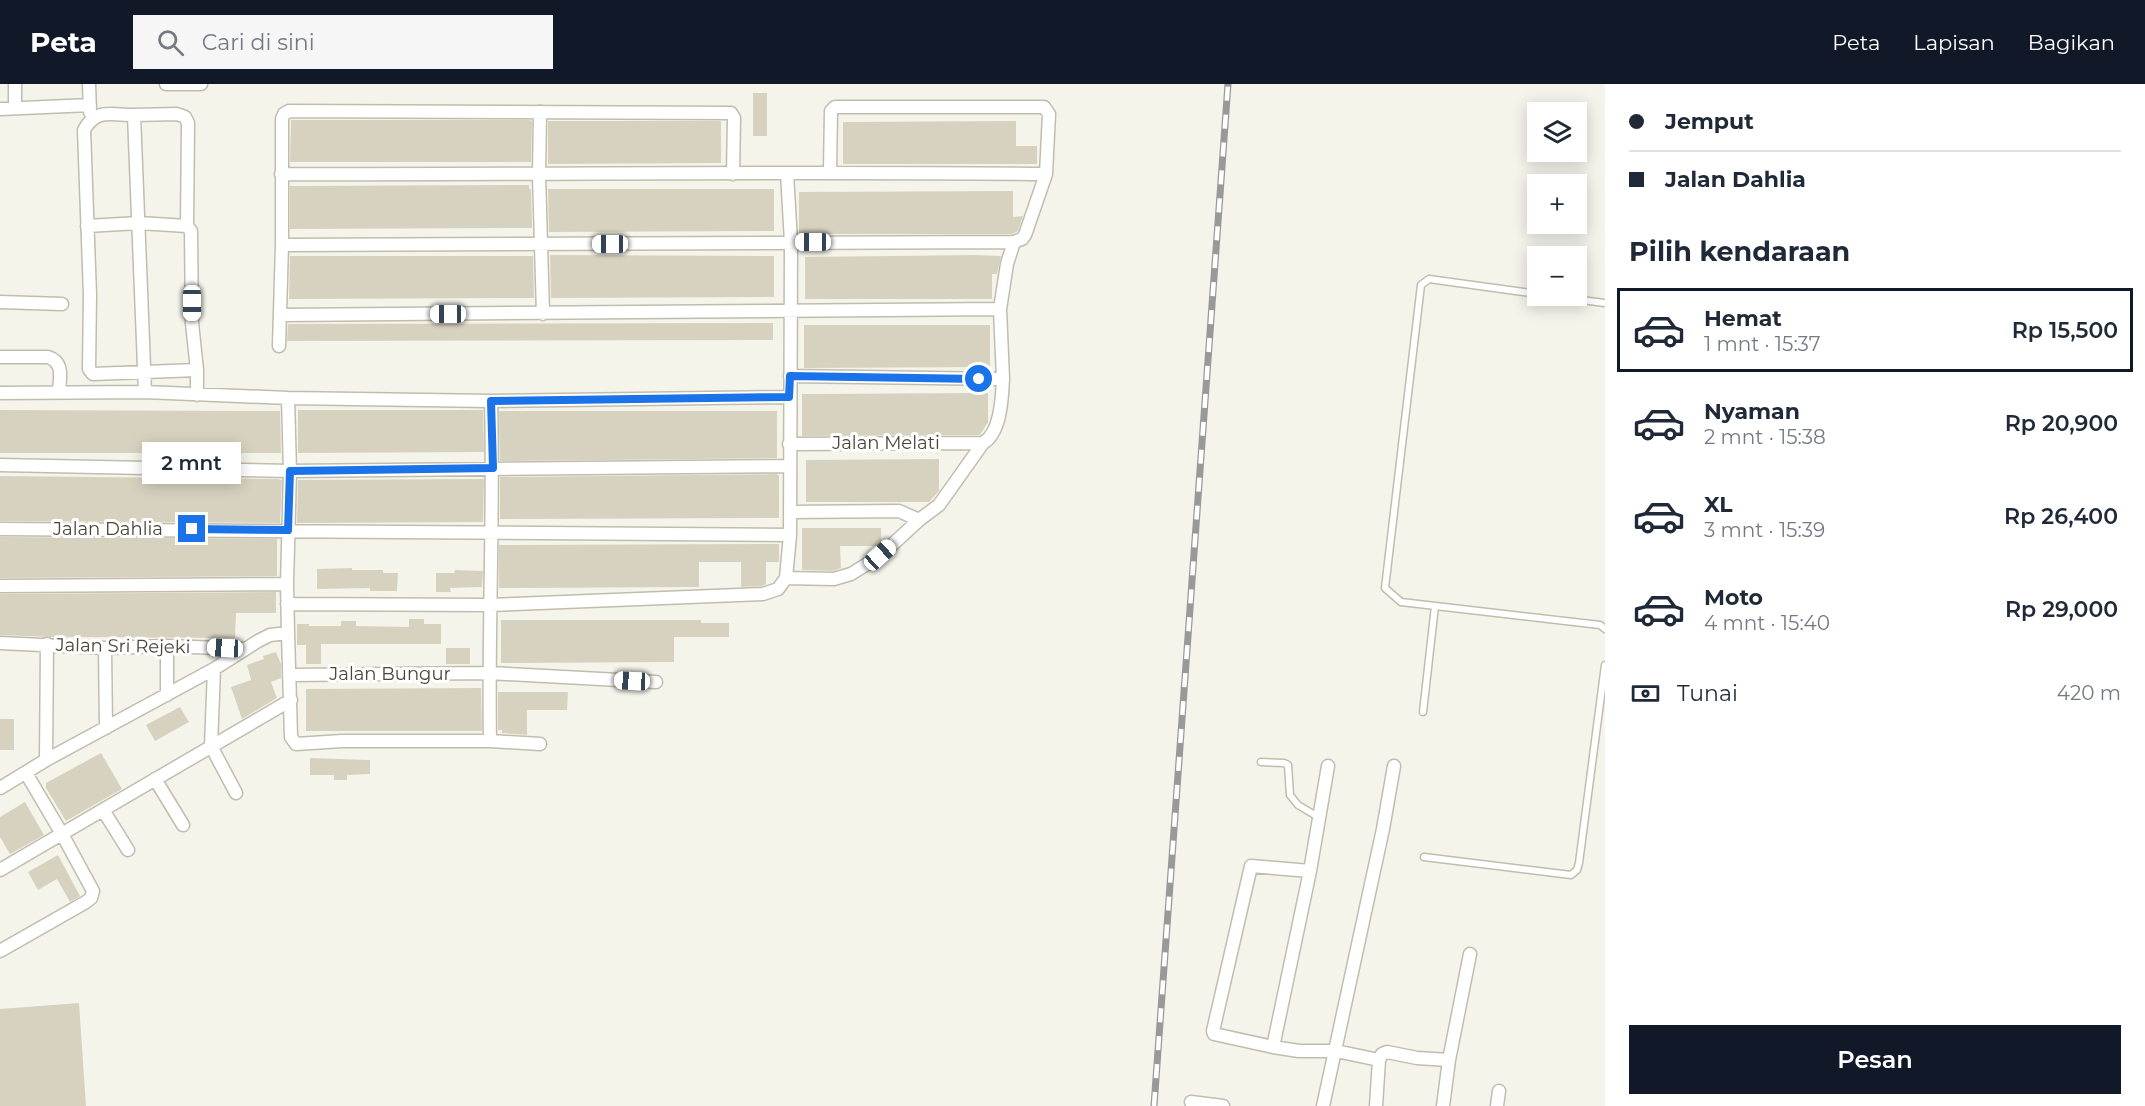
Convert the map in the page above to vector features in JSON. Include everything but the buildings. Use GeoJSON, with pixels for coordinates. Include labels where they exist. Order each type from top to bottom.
{"type":"FeatureCollection","features":[{"type":"Feature","properties":{"kind":"street"},"geometry":{"type":"LineString","coordinates":[[15,84],[15,108]]}},
{"type":"Feature","properties":{"kind":"street"},"geometry":{"type":"LineString","coordinates":[[89,84],[90,119]]}},
{"type":"Feature","properties":{"kind":"street"},"geometry":{"type":"LineString","coordinates":[[166,84],[201,84]]}},
{"type":"Feature","properties":{"kind":"street"},"geometry":{"type":"LineString","coordinates":[[0,109],[90,105]]}},
{"type":"Feature","properties":{"kind":"street"},"geometry":{"type":"LineString","coordinates":[[282,245],[1014,242],[1025,235],[1046,174],[1048,114],[1044,107],[835,107],[831,111],[830,171]]}},
{"type":"Feature","properties":{"kind":"street"},"geometry":{"type":"LineString","coordinates":[[279,346],[282,119],[288,111],[731,113],[734,118],[733,174]]}},
{"type":"Feature","properties":{"kind":"street"},"geometry":{"type":"LineString","coordinates":[[540,112],[538,175],[543,314]]}},
{"type":"Feature","properties":{"kind":"street"},"geometry":{"type":"LineString","coordinates":[[197,395],[198,370],[192,323],[191,234],[187,226],[188,123],[185,117],[177,114],[96,115],[90,119],[84,130],[89,369],[93,374],[143,370],[198,370]]}},
{"type":"Feature","properties":{"kind":"street"},"geometry":{"type":"LineString","coordinates":[[134,115],[145,392]]}},
{"type":"Feature","properties":{"kind":"street"},"geometry":{"type":"LineString","coordinates":[[281,174],[733,174],[830,171],[1046,174]]}},
{"type":"Feature","properties":{"kind":"street"},"geometry":{"type":"LineString","coordinates":[[287,604],[490,605],[763,594],[778,589],[786,578],[790,536],[791,242],[788,173]]}},
{"type":"Feature","properties":{"kind":"street"},"geometry":{"type":"LineString","coordinates":[[87,226],[139,223],[187,226]]}},
{"type":"Feature","properties":{"kind":"street"},"geometry":{"type":"LineString","coordinates":[[786,578],[834,579],[851,574],[880,555],[939,505],[983,443],[993,433],[1001,408],[1003,380],[1000,309],[1007,264],[1014,242]]}},
{"type":"Feature","properties":{"kind":"street"},"geometry":{"type":"LineString","coordinates":[[0,302],[62,304]]}},
{"type":"Feature","properties":{"kind":"street"},"geometry":{"type":"LineString","coordinates":[[281,315],[1000,309]]}},
{"type":"Feature","properties":{"kind":"street"},"geometry":{"type":"LineString","coordinates":[[0,357],[55,359],[60,366],[59,391]]}},
{"type":"Feature","properties":{"kind":"street"},"geometry":{"type":"LineString","coordinates":[[790,376],[1003,380]]}},
{"type":"Feature","properties":{"kind":"street"},"geometry":{"type":"LineString","coordinates":[[0,393],[145,392],[288,399],[491,401],[789,397]]}},
{"type":"Feature","properties":{"kind":"street"},"geometry":{"type":"LineString","coordinates":[[288,399],[290,471],[287,604],[291,737],[296,744],[342,741],[490,741],[540,744]]}},
{"type":"Feature","properties":{"kind":"street"},"geometry":{"type":"LineString","coordinates":[[490,741],[490,535],[493,468],[491,401]]}},
{"type":"Feature","properties":{"kind":"street","name":"Jalan Melati"},"geometry":{"type":"LineString","coordinates":[[789,444],[983,443]]}},
{"type":"Feature","properties":{"kind":"street"},"geometry":{"type":"LineString","coordinates":[[0,465],[290,471],[789,466]]}},
{"type":"Feature","properties":{"kind":"street"},"geometry":{"type":"LineString","coordinates":[[790,512],[899,511],[919,520]]}},
{"type":"Feature","properties":{"kind":"street","name":"Jalan Dahlia"},"geometry":{"type":"LineString","coordinates":[[0,529],[790,536]]}},
{"type":"Feature","properties":{"kind":"street"},"geometry":{"type":"LineString","coordinates":[[0,586],[287,584]]}},
{"type":"Feature","properties":{"kind":"street"},"geometry":{"type":"LineString","coordinates":[[0,788],[46,760],[214,669],[270,635],[288,633]]}},
{"type":"Feature","properties":{"kind":"street","name":"Jalan Sri Rejeki"},"geometry":{"type":"LineString","coordinates":[[0,643],[105,648],[167,646],[245,649]]}},
{"type":"Feature","properties":{"kind":"street"},"geometry":{"type":"LineString","coordinates":[[46,760],[47,644]]}},
{"type":"Feature","properties":{"kind":"street"},"geometry":{"type":"LineString","coordinates":[[167,646],[167,695]]}},
{"type":"Feature","properties":{"kind":"street"},"geometry":{"type":"LineString","coordinates":[[105,648],[106,728]]}},
{"type":"Feature","properties":{"kind":"street"},"geometry":{"type":"LineString","coordinates":[[214,669],[210,746],[236,793]]}},
{"type":"Feature","properties":{"kind":"street","name":"Jalan Bungur"},"geometry":{"type":"LineString","coordinates":[[290,675],[489,673],[656,682]]}},
{"type":"Feature","properties":{"kind":"street"},"geometry":{"type":"LineString","coordinates":[[0,870],[291,700]]}},
{"type":"Feature","properties":{"kind":"street"},"geometry":{"type":"LineString","coordinates":[[1273,1047],[1310,871],[1328,766]]}},
{"type":"Feature","properties":{"kind":"street"},"geometry":{"type":"LineString","coordinates":[[1323,1106],[1383,829],[1394,766]]}},
{"type":"Feature","properties":{"kind":"street"},"geometry":{"type":"LineString","coordinates":[[0,951],[91,898],[93,891],[26,773]]}},
{"type":"Feature","properties":{"kind":"street"},"geometry":{"type":"LineString","coordinates":[[155,779],[183,825]]}},
{"type":"Feature","properties":{"kind":"street"},"geometry":{"type":"LineString","coordinates":[[104,810],[128,850]]}},
{"type":"Feature","properties":{"kind":"street"},"geometry":{"type":"LineString","coordinates":[[1310,871],[1251,866],[1213,1031],[1217,1036],[1273,1047],[1299,1051],[1336,1051],[1378,1060]]}},
{"type":"Feature","properties":{"kind":"street"},"geometry":{"type":"LineString","coordinates":[[1443,1106],[1449,1060],[1470,954]]}},
{"type":"Feature","properties":{"kind":"street"},"geometry":{"type":"LineString","coordinates":[[1376,1106],[1378,1060],[1386,1052],[1417,1058],[1449,1060]]}},
{"type":"Feature","properties":{"kind":"street"},"geometry":{"type":"LineString","coordinates":[[1497,1106],[1500,1091]]}},
{"type":"Feature","properties":{"kind":"street"},"geometry":{"type":"LineString","coordinates":[[1191,1102],[1223,1106]]}},
{"type":"Feature","properties":{"kind":"lane"},"geometry":{"type":"LineString","coordinates":[[1527,292],[1430,279],[1421,285],[1385,588],[1401,602],[1600,625],[1605,629]]}},
{"type":"Feature","properties":{"kind":"lane"},"geometry":{"type":"LineString","coordinates":[[1587,301],[1605,303]]}},
{"type":"Feature","properties":{"kind":"lane"},"geometry":{"type":"LineString","coordinates":[[1423,712],[1435,606]]}},
{"type":"Feature","properties":{"kind":"lane"},"geometry":{"type":"LineString","coordinates":[[1424,857],[1571,875],[1577,870],[1605,665]]}},
{"type":"Feature","properties":{"kind":"lane"},"geometry":{"type":"LineString","coordinates":[[1262,762],[1288,765],[1290,795],[1298,805],[1320,819]]}},
{"type":"Feature","properties":{"kind":"railway"},"geometry":{"type":"LineString","coordinates":[[1154,1106],[1228,84]]}},
{"type":"Feature","properties":{"kind":"route"},"geometry":{"type":"LineString","coordinates":[[192,529],[288,530],[290,471],[493,468],[491,401],[789,397],[790,376],[979,379]]}}]}
